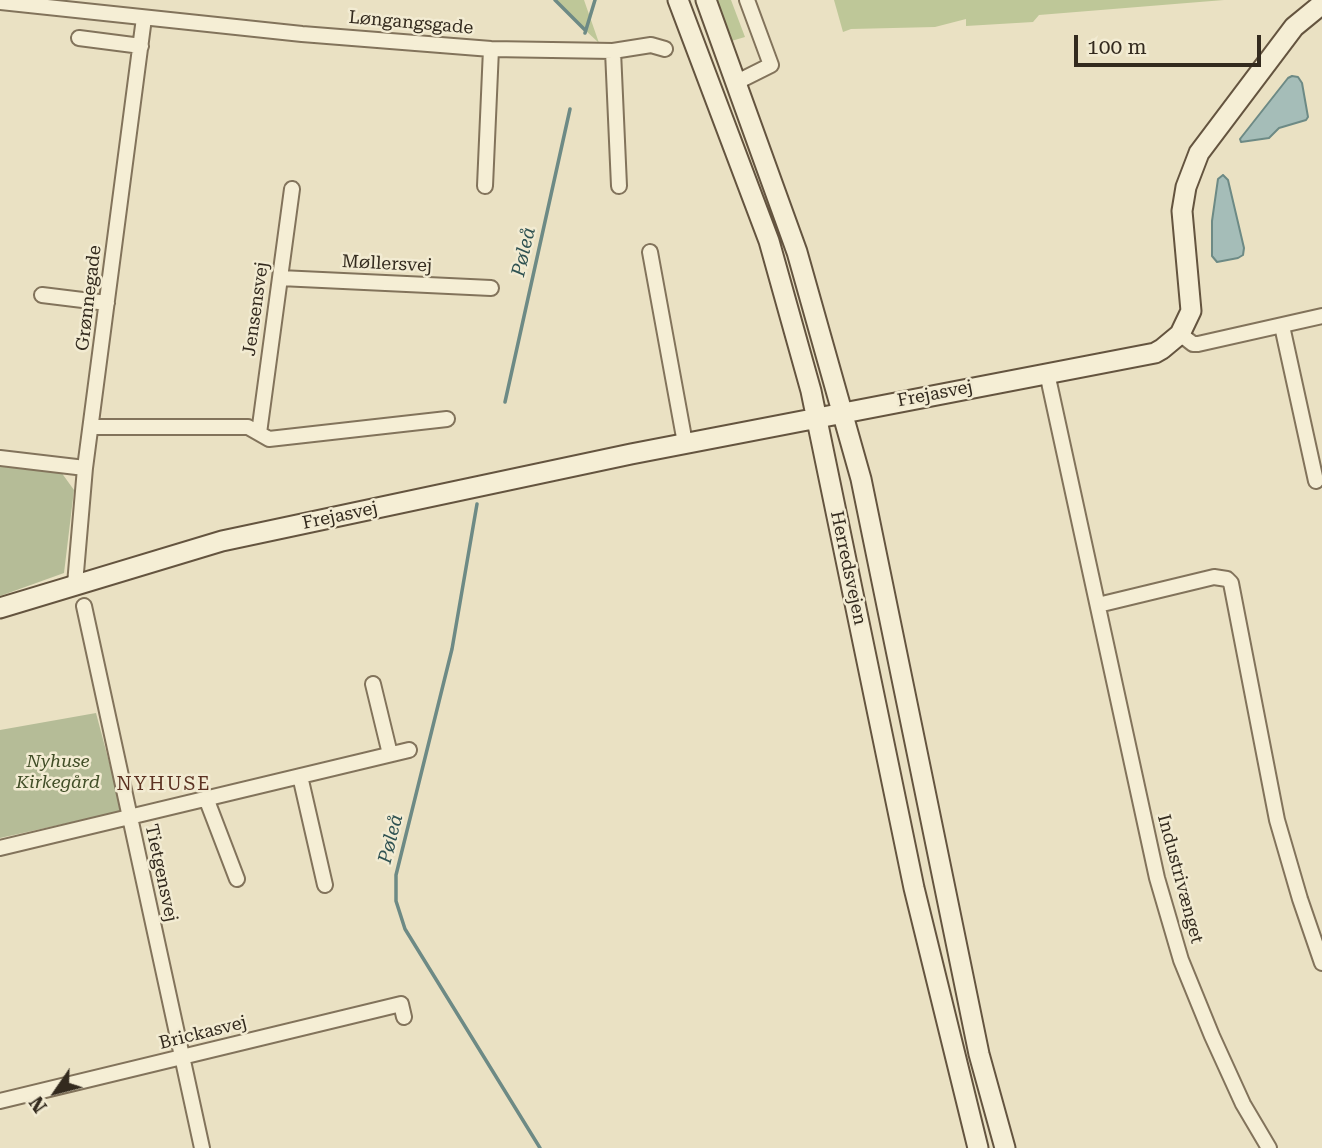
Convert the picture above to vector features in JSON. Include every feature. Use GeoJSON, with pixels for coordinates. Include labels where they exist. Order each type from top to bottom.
{"type":"FeatureCollection","features":[{"type":"Feature","properties":{"kind":"street","name":"Herredsvejen"},"geometry":{"type":"LineString","coordinates":[[678,0],[769,241],[817,419],[914,888],[978,1148]]}},
{"type":"Feature","properties":{"kind":"street","name":"Herredsvejen"},"geometry":{"type":"LineString","coordinates":[[706,0],[797,252],[844,412],[861,479],[979,1054],[1005,1148]]}},
{"type":"Feature","properties":{"kind":"street"},"geometry":{"type":"LineString","coordinates":[[737,82],[771,65],[747,0]]}},
{"type":"Feature","properties":{"kind":"street","name":"Løngangsgade"},"geometry":{"type":"LineString","coordinates":[[0,2],[79,5],[144,18],[491,49],[613,51],[651,45],[665,49]]}},
{"type":"Feature","properties":{"kind":"street"},"geometry":{"type":"LineString","coordinates":[[1322,4],[1294,27],[1209,138],[1191,172],[1182,211],[1191,311],[1180,334],[1193,344],[1198,344],[1322,316]]}},
{"type":"Feature","properties":{"kind":"street","name":"Grønnegade"},"geometry":{"type":"LineString","coordinates":[[75,584],[85,468],[144,18]]}},
{"type":"Feature","properties":{"kind":"street"},"geometry":{"type":"LineString","coordinates":[[79,38],[141,46]]}},
{"type":"Feature","properties":{"kind":"street","name":"Løngangsgade"},"geometry":{"type":"LineString","coordinates":[[485,186],[491,49]]}},
{"type":"Feature","properties":{"kind":"street"},"geometry":{"type":"LineString","coordinates":[[613,51],[619,186]]}},
{"type":"Feature","properties":{"kind":"street","name":"Jensensvej"},"geometry":{"type":"LineString","coordinates":[[259,433],[292,189]]}},
{"type":"Feature","properties":{"kind":"street"},"geometry":{"type":"LineString","coordinates":[[649,252],[685,443]]}},
{"type":"Feature","properties":{"kind":"street","name":"Møllersvej"},"geometry":{"type":"LineString","coordinates":[[280,278],[491,288]]}},
{"type":"Feature","properties":{"kind":"street"},"geometry":{"type":"LineString","coordinates":[[43,295],[107,303]]}},
{"type":"Feature","properties":{"kind":"street"},"geometry":{"type":"LineString","coordinates":[[1282,326],[1316,481]]}},
{"type":"Feature","properties":{"kind":"street","name":"Frejasvej"},"geometry":{"type":"LineString","coordinates":[[0,608],[222,541],[685,443],[1155,352],[1180,334]]}},
{"type":"Feature","properties":{"kind":"street","name":"Industrivænget"},"geometry":{"type":"LineString","coordinates":[[1047,373],[1157,878],[1181,960],[1212,1036],[1243,1104],[1269,1148]]}},
{"type":"Feature","properties":{"kind":"street"},"geometry":{"type":"LineString","coordinates":[[92,427],[248,427],[269,439],[447,419]]}},
{"type":"Feature","properties":{"kind":"street"},"geometry":{"type":"LineString","coordinates":[[0,458],[85,468]]}},
{"type":"Feature","properties":{"kind":"street"},"geometry":{"type":"LineString","coordinates":[[1098,605],[1214,578],[1227,579],[1230,583],[1277,820],[1322,963]]}},
{"type":"Feature","properties":{"kind":"street","name":"Tietgensvej"},"geometry":{"type":"LineString","coordinates":[[84,606],[202,1148]]}},
{"type":"Feature","properties":{"kind":"street"},"geometry":{"type":"LineString","coordinates":[[373,684],[390,754]]}},
{"type":"Feature","properties":{"kind":"street"},"geometry":{"type":"LineString","coordinates":[[0,848],[409,750]]}},
{"type":"Feature","properties":{"kind":"street"},"geometry":{"type":"LineString","coordinates":[[300,776],[325,885]]}},
{"type":"Feature","properties":{"kind":"street"},"geometry":{"type":"LineString","coordinates":[[206,798],[237,879]]}},
{"type":"Feature","properties":{"kind":"street","name":"Brickasvej"},"geometry":{"type":"LineString","coordinates":[[0,1101],[401,1004],[404,1017]]}},
{"type":"Feature","properties":{"kind":"green space"},"geometry":{"type":"Polygon","coordinates":[[[555,0],[584,0],[599,43],[585,30],[555,0]]]}},
{"type":"Feature","properties":{"kind":"green space"},"geometry":{"type":"Polygon","coordinates":[[[712,0],[731,0],[745,37],[728,42],[712,0]]]}},
{"type":"Feature","properties":{"kind":"green space"},"geometry":{"type":"Polygon","coordinates":[[[834,0],[1224,0],[1039,15],[1033,22],[966,26],[966,19],[935,27],[851,29],[843,32],[834,0]]]}},
{"type":"Feature","properties":{"kind":"green space"},"geometry":{"type":"Polygon","coordinates":[[[0,466],[61,472],[74,490],[64,573],[0,596],[0,466]]]}},
{"type":"Feature","properties":{"kind":"green space","name":"Nyhuse Kirkegård"},"geometry":{"type":"Polygon","coordinates":[[[96,713],[122,811],[0,838],[0,730],[96,713]]]}},
{"type":"Feature","properties":{"kind":"water"},"geometry":{"type":"Polygon","coordinates":[[[1292,76],[1298,77],[1302,83],[1308,117],[1306,120],[1279,128],[1269,138],[1241,142],[1240,139],[1292,76]]]}},
{"type":"Feature","properties":{"kind":"water"},"geometry":{"type":"Polygon","coordinates":[[[1223,175],[1228,180],[1244,248],[1243,255],[1238,258],[1217,262],[1212,256],[1212,221],[1218,179],[1223,175]]]}},
{"type":"Feature","properties":{"kind":"waterway"},"geometry":{"type":"LineString","coordinates":[[555,0],[585,30]]}},
{"type":"Feature","properties":{"kind":"waterway","name":"Pøleå"},"geometry":{"type":"LineString","coordinates":[[585,33],[595,0]]}},
{"type":"Feature","properties":{"kind":"waterway","name":"Pøleå"},"geometry":{"type":"LineString","coordinates":[[505,402],[570,109]]}},
{"type":"Feature","properties":{"kind":"waterway","name":"Pøleå"},"geometry":{"type":"LineString","coordinates":[[477,504],[452,649],[396,875],[396,901],[405,929],[540,1148]]}},
{"type":"Feature","properties":{"kind":"district","name":"NYHUSE"},"geometry":{"type":"Point","coordinates":[164,784]}}]}
